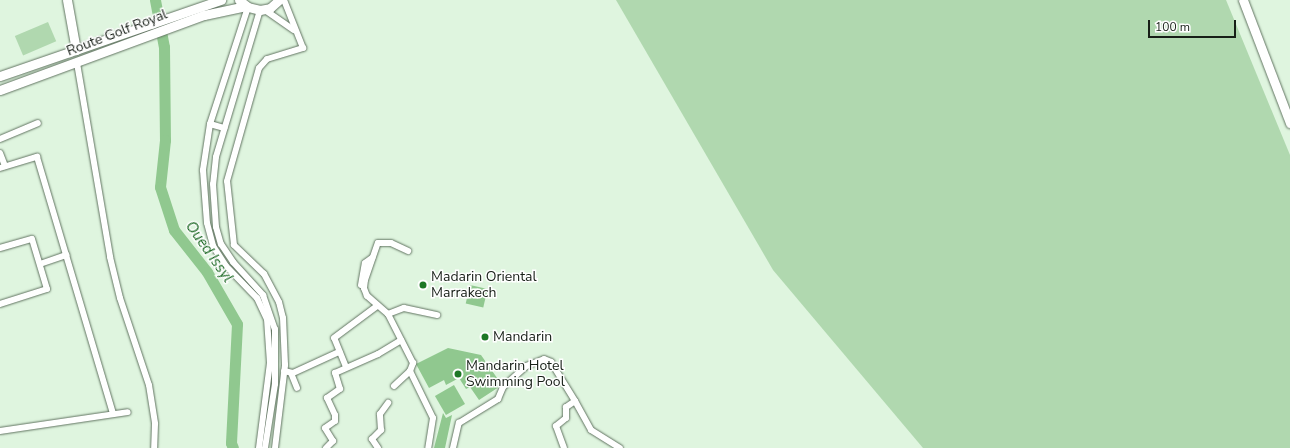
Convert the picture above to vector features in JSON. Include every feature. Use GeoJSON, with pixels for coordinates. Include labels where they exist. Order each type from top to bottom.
{"type":"FeatureCollection","features":[{"type":"Feature","properties":{"kind":"street"},"geometry":{"type":"LineString","coordinates":[[67,0],[76,50]]}},
{"type":"Feature","properties":{"kind":"street","name":"Route Golf Royal"},"geometry":{"type":"LineString","coordinates":[[0,76],[221,0]]}},
{"type":"Feature","properties":{"kind":"street"},"geometry":{"type":"LineString","coordinates":[[265,448],[275,384],[275,329],[264,295],[229,257],[218,238],[213,184],[219,145],[244,64],[263,10],[279,0]]}},
{"type":"Feature","properties":{"kind":"street"},"geometry":{"type":"LineString","coordinates":[[275,448],[287,372],[286,334],[279,302],[264,274],[234,245],[227,181],[259,68],[267,59],[304,48],[294,30],[284,0]]}},
{"type":"Feature","properties":{"kind":"street"},"geometry":{"type":"LineString","coordinates":[[1243,0],[1290,123]]}},
{"type":"Feature","properties":{"kind":"street"},"geometry":{"type":"LineString","coordinates":[[259,448],[269,383],[270,332],[260,303],[226,266],[211,242],[207,223],[204,181],[206,142],[210,124],[231,60],[244,5],[263,10],[294,30]]}},
{"type":"Feature","properties":{"kind":"street","name":"Route Golf Royal"},"geometry":{"type":"LineString","coordinates":[[0,90],[77,63],[182,23],[244,5]]}},
{"type":"Feature","properties":{"kind":"street"},"geometry":{"type":"LineString","coordinates":[[231,60],[244,64]]}},
{"type":"Feature","properties":{"kind":"street"},"geometry":{"type":"LineString","coordinates":[[77,63],[110,257],[120,298],[149,385],[155,424],[154,448]]}},
{"type":"Feature","properties":{"kind":"street"},"geometry":{"type":"LineString","coordinates":[[0,139],[38,123]]}},
{"type":"Feature","properties":{"kind":"street"},"geometry":{"type":"LineString","coordinates":[[210,124],[224,128]]}},
{"type":"Feature","properties":{"kind":"street"},"geometry":{"type":"LineString","coordinates":[[206,142],[219,145]]}},
{"type":"Feature","properties":{"kind":"street"},"geometry":{"type":"LineString","coordinates":[[0,153],[2,167],[37,157],[113,414]]}},
{"type":"Feature","properties":{"kind":"street"},"geometry":{"type":"LineString","coordinates":[[0,248],[32,239],[47,289],[0,304]]}},
{"type":"Feature","properties":{"kind":"street"},"geometry":{"type":"LineString","coordinates":[[394,386],[410,371],[413,363],[388,314],[367,296],[364,288],[372,258],[378,243],[384,242],[408,251]]}},
{"type":"Feature","properties":{"kind":"street"},"geometry":{"type":"LineString","coordinates":[[40,264],[66,255]]}},
{"type":"Feature","properties":{"kind":"street"},"geometry":{"type":"LineString","coordinates":[[346,367],[334,343],[337,334],[377,306]]}},
{"type":"Feature","properties":{"kind":"street"},"geometry":{"type":"LineString","coordinates":[[388,314],[404,308],[437,315]]}},
{"type":"Feature","properties":{"kind":"street"},"geometry":{"type":"LineString","coordinates":[[326,448],[332,445],[332,441],[324,430],[335,421],[335,415],[327,398],[340,389],[335,373],[378,354],[401,340]]}},
{"type":"Feature","properties":{"kind":"street"},"geometry":{"type":"LineString","coordinates":[[287,372],[339,352]]}},
{"type":"Feature","properties":{"kind":"street"},"geometry":{"type":"LineString","coordinates":[[453,448],[460,423],[498,399],[503,387],[526,366],[544,359],[551,362],[591,430],[620,448]]}},
{"type":"Feature","properties":{"kind":"street"},"geometry":{"type":"LineString","coordinates":[[410,371],[433,418],[428,448]]}},
{"type":"Feature","properties":{"kind":"street"},"geometry":{"type":"LineString","coordinates":[[287,372],[297,388]]}},
{"type":"Feature","properties":{"kind":"street"},"geometry":{"type":"LineString","coordinates":[[564,448],[555,428],[566,418],[566,407],[575,401]]}},
{"type":"Feature","properties":{"kind":"street"},"geometry":{"type":"LineString","coordinates":[[378,448],[372,439],[381,430],[380,414],[388,403]]}},
{"type":"Feature","properties":{"kind":"street"},"geometry":{"type":"LineString","coordinates":[[0,431],[128,412]]}},
{"type":"Feature","properties":{"kind":"shaded area"},"geometry":{"type":"Polygon","coordinates":[[[616,0],[1226,0],[1290,155],[1290,448],[923,448],[773,270],[616,0]]]}},
{"type":"Feature","properties":{"kind":"shaded area"},"geometry":{"type":"Polygon","coordinates":[[[48,22],[56,41],[23,55],[15,36],[48,22]]]}},
{"type":"Feature","properties":{"kind":"shaded area"},"geometry":{"type":"Polygon","coordinates":[[[470,285],[488,289],[483,308],[466,304],[470,285]]]}},
{"type":"Feature","properties":{"kind":"shaded area","name":"Mandarin Hotel Swimming Pool"},"geometry":{"type":"Polygon","coordinates":[[[448,348],[481,355],[502,385],[479,400],[470,387],[466,389],[459,378],[446,385],[444,380],[429,388],[416,364],[448,348]]]}},
{"type":"Feature","properties":{"kind":"shaded area"},"geometry":{"type":"Polygon","coordinates":[[[454,385],[465,404],[446,415],[435,396],[454,385]]]}},
{"type":"Feature","properties":{"kind":"shaded area"},"geometry":{"type":"Polygon","coordinates":[[[443,413],[446,418],[452,415],[445,448],[434,448],[443,413]]]}},
{"type":"Feature","properties":{"kind":"waterway","name":"Oued Issyl"},"geometry":{"type":"LineString","coordinates":[[155,0],[164,47],[165,140],[160,187],[174,230],[207,272],[237,324],[231,443],[233,448]]}},
{"type":"Feature","properties":{"kind":"place","name":"Madarin Oriental Marrakech"},"geometry":{"type":"Point","coordinates":[423,285]}},
{"type":"Feature","properties":{"kind":"place","name":"Mandarin"},"geometry":{"type":"Point","coordinates":[485,337]}},
{"type":"Feature","properties":{"kind":"place","name":"Mandarin Hotel Swimming Pool"},"geometry":{"type":"Point","coordinates":[458,374]}}]}
